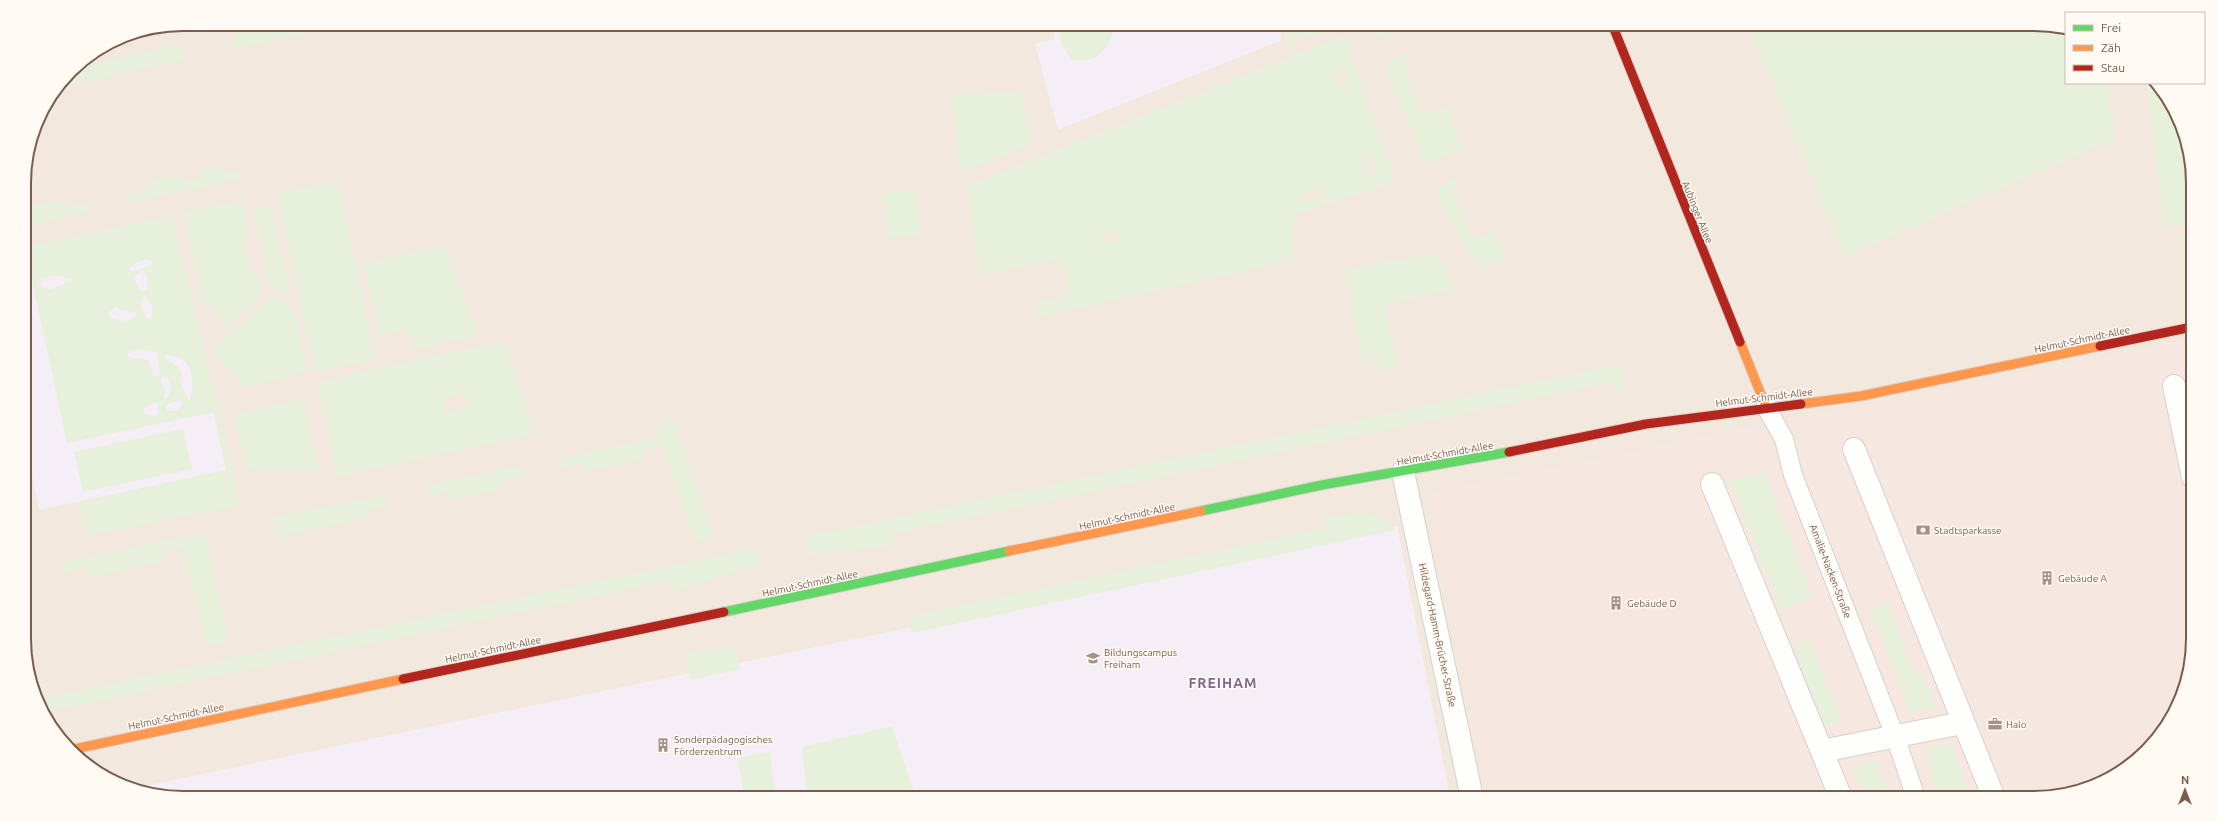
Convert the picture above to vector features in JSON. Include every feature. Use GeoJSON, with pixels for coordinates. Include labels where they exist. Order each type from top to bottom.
{"type":"FeatureCollection","features":[{"type":"Feature","properties":{"kind":"street","name":"Aubinger Allee"},"geometry":{"type":"LineString","coordinates":[[1615,31],[1766,407]]}},
{"type":"Feature","properties":{"kind":"street","name":"Helmut-Schmidt-Allee"},"geometry":{"type":"LineString","coordinates":[[78,748],[1322,485],[1403,472],[1646,424],[1766,407],[1861,396],[2186,328]]}},
{"type":"Feature","properties":{"kind":"street"},"geometry":{"type":"LineString","coordinates":[[2174,386],[2186,447]]}},
{"type":"Feature","properties":{"kind":"street"},"geometry":{"type":"LineString","coordinates":[[1854,449],[1962,723],[1991,791]]}},
{"type":"Feature","properties":{"kind":"street","name":"Hildegard-Hamm-Brücher-Straße"},"geometry":{"type":"LineString","coordinates":[[1403,472],[1471,791]]}},
{"type":"Feature","properties":{"kind":"street"},"geometry":{"type":"LineString","coordinates":[[1712,484],[1838,791]]}},
{"type":"Feature","properties":{"kind":"street"},"geometry":{"type":"LineString","coordinates":[[1822,751],[1962,723]]}},
{"type":"Feature","properties":{"kind":"lane","name":"Amalie-Nacken-Straße"},"geometry":{"type":"LineString","coordinates":[[1766,407],[1784,439],[1793,475],[1895,736],[1914,791]]}},
{"type":"Feature","properties":{"kind":"shaded area"},"geometry":{"type":"Polygon","coordinates":[[[173,31],[2044,31],[2065,34],[2065,84],[2149,84],[2155,90],[2166,107],[2178,134],[2186,173],[2186,649],[2178,688],[2166,715],[2155,732],[2127,760],[2110,771],[2083,783],[2044,791],[1449,791],[1397,527],[144,786],[107,771],[90,760],[62,732],[51,715],[39,688],[32,659],[31,173],[36,144],[51,107],[62,90],[90,62],[107,51],[134,39],[173,31]]]}},
{"type":"Feature","properties":{"kind":"shaded area"},"geometry":{"type":"Polygon","coordinates":[[[1053,31],[1281,31],[1280,41],[1058,130],[1035,44],[1055,39],[1053,31]]]}},
{"type":"Feature","properties":{"kind":"shaded area"},"geometry":{"type":"Polygon","coordinates":[[[178,246],[226,470],[39,510],[31,470],[31,277],[178,246]]]}},
{"type":"Feature","properties":{"kind":"shaded area"},"geometry":{"type":"Polygon","coordinates":[[[2186,339],[2186,649],[2181,678],[2166,715],[2155,732],[2127,760],[2110,771],[2083,783],[2054,790],[1488,791],[1426,493],[2186,339]]]}},
{"type":"Feature","properties":{"kind":"shaded area","name":"Bildungscampus Freiham"},"geometry":{"type":"Polygon","coordinates":[[[1397,527],[1449,791],[173,791],[145,786],[1397,527]]]}},
{"type":"Feature","properties":{"kind":"green space"},"geometry":{"type":"Polygon","coordinates":[[[247,31],[321,31],[236,48],[233,34],[247,31]]]}},
{"type":"Feature","properties":{"kind":"green space"},"geometry":{"type":"Polygon","coordinates":[[[1061,31],[1113,31],[1109,42],[1100,53],[1094,58],[1080,61],[1072,60],[1066,52],[1061,42],[1061,31]]]}},
{"type":"Feature","properties":{"kind":"green space"},"geometry":{"type":"Polygon","coordinates":[[[1289,31],[1327,31],[1288,44],[1289,31]]]}},
{"type":"Feature","properties":{"kind":"green space"},"geometry":{"type":"Polygon","coordinates":[[[1375,31],[1396,31],[1378,39],[1375,31]]]}},
{"type":"Feature","properties":{"kind":"green space"},"geometry":{"type":"Polygon","coordinates":[[[1750,31],[2054,32],[2065,34],[2065,84],[2107,84],[2115,139],[1845,257],[1750,31]]]}},
{"type":"Feature","properties":{"kind":"green space"},"geometry":{"type":"Polygon","coordinates":[[[1345,35],[1395,182],[1295,215],[1294,260],[1039,317],[1035,302],[1070,295],[1061,259],[980,275],[967,186],[1345,35]],[[1341,67],[1334,70],[1341,89],[1348,86],[1341,67]],[[1370,155],[1363,158],[1370,177],[1377,174],[1370,155]],[[1322,188],[1299,195],[1302,203],[1325,197],[1322,188]],[[1116,231],[1098,236],[1100,244],[1118,240],[1116,231]]]}},
{"type":"Feature","properties":{"kind":"green space"},"geometry":{"type":"Polygon","coordinates":[[[182,44],[185,60],[67,85],[87,65],[182,44]]]}},
{"type":"Feature","properties":{"kind":"green space"},"geometry":{"type":"Polygon","coordinates":[[[1407,54],[1410,60],[1403,63],[1423,114],[1446,107],[1464,150],[1424,164],[1384,64],[1407,54]]]}},
{"type":"Feature","properties":{"kind":"green space"},"geometry":{"type":"Polygon","coordinates":[[[2146,84],[2149,84],[2155,90],[2166,107],[2178,134],[2185,163],[2186,225],[2164,227],[2146,84]]]}},
{"type":"Feature","properties":{"kind":"green space"},"geometry":{"type":"Polygon","coordinates":[[[1019,91],[1035,142],[961,173],[951,95],[1019,91]]]}},
{"type":"Feature","properties":{"kind":"green space"},"geometry":{"type":"Polygon","coordinates":[[[221,166],[223,173],[244,169],[246,178],[129,202],[127,194],[150,189],[149,181],[180,175],[182,182],[203,177],[202,170],[221,166]]]}},
{"type":"Feature","properties":{"kind":"green space"},"geometry":{"type":"Polygon","coordinates":[[[1457,179],[1459,184],[1452,187],[1473,240],[1495,232],[1508,260],[1485,267],[1458,241],[1434,187],[1457,179]]]}},
{"type":"Feature","properties":{"kind":"green space"},"geometry":{"type":"Polygon","coordinates":[[[338,181],[375,359],[315,372],[277,193],[338,181]]]}},
{"type":"Feature","properties":{"kind":"green space"},"geometry":{"type":"Polygon","coordinates":[[[915,189],[921,235],[888,237],[882,194],[915,189]]]}},
{"type":"Feature","properties":{"kind":"green space"},"geometry":{"type":"Polygon","coordinates":[[[243,200],[250,234],[242,236],[252,274],[257,274],[263,292],[224,329],[212,304],[202,301],[184,212],[243,200]]]}},
{"type":"Feature","properties":{"kind":"green space"},"geometry":{"type":"Polygon","coordinates":[[[52,201],[53,204],[63,201],[65,207],[88,203],[90,212],[31,225],[31,206],[52,201]]]}},
{"type":"Feature","properties":{"kind":"green space"},"geometry":{"type":"Polygon","coordinates":[[[272,205],[291,298],[270,287],[253,209],[272,205]]]}},
{"type":"Feature","properties":{"kind":"green space"},"geometry":{"type":"Polygon","coordinates":[[[172,215],[240,505],[86,536],[79,502],[226,470],[214,412],[67,443],[31,275],[31,246],[172,215]],[[140,260],[128,269],[131,271],[151,266],[153,263],[149,260],[140,260]],[[142,271],[134,276],[139,290],[143,292],[147,289],[147,276],[142,271]],[[56,276],[44,279],[40,286],[50,290],[72,279],[56,276]],[[145,296],[140,303],[146,317],[152,319],[152,304],[145,296]],[[117,307],[108,312],[109,317],[121,321],[129,321],[137,315],[136,312],[123,311],[117,307]],[[140,349],[128,353],[128,357],[148,360],[154,377],[160,375],[157,352],[140,349]],[[167,354],[164,357],[178,367],[182,375],[180,382],[189,401],[192,390],[192,377],[188,365],[179,357],[167,354]],[[163,376],[160,380],[166,391],[163,397],[166,399],[170,391],[170,383],[167,377],[163,376]],[[181,399],[165,406],[167,411],[176,411],[182,406],[183,401],[181,399]],[[155,402],[143,409],[145,415],[155,416],[159,413],[158,404],[155,402]]]}},
{"type":"Feature","properties":{"kind":"green space"},"geometry":{"type":"Polygon","coordinates":[[[444,244],[478,335],[415,350],[408,328],[381,337],[363,264],[444,244]]]}},
{"type":"Feature","properties":{"kind":"green space"},"geometry":{"type":"Polygon","coordinates":[[[1433,253],[1446,270],[1454,289],[1385,305],[1398,367],[1380,372],[1378,360],[1363,362],[1344,270],[1433,253]]]}},
{"type":"Feature","properties":{"kind":"green space"},"geometry":{"type":"Polygon","coordinates":[[[271,296],[294,309],[307,372],[243,387],[240,379],[227,369],[221,361],[216,360],[213,348],[271,296]]]}},
{"type":"Feature","properties":{"kind":"green space"},"geometry":{"type":"Polygon","coordinates":[[[504,341],[536,434],[337,477],[317,382],[504,341]],[[464,392],[441,400],[445,413],[469,405],[464,392]]]}},
{"type":"Feature","properties":{"kind":"green space"},"geometry":{"type":"Polygon","coordinates":[[[1621,364],[1627,389],[1614,392],[1612,382],[891,534],[893,544],[885,547],[808,555],[805,542],[808,536],[1621,364]]]}},
{"type":"Feature","properties":{"kind":"green space"},"geometry":{"type":"Polygon","coordinates":[[[303,399],[319,473],[246,469],[234,414],[303,399]]]}},
{"type":"Feature","properties":{"kind":"green space"},"geometry":{"type":"Polygon","coordinates":[[[674,421],[714,537],[695,541],[662,446],[643,450],[644,459],[585,472],[583,463],[561,468],[559,458],[659,437],[656,425],[674,421]]]}},
{"type":"Feature","properties":{"kind":"green space"},"geometry":{"type":"Polygon","coordinates":[[[183,429],[192,469],[83,492],[74,452],[183,429]]]}},
{"type":"Feature","properties":{"kind":"green space"},"geometry":{"type":"Polygon","coordinates":[[[520,466],[523,477],[503,480],[504,489],[450,500],[448,492],[428,496],[425,486],[520,466]]]}},
{"type":"Feature","properties":{"kind":"green space"},"geometry":{"type":"Polygon","coordinates":[[[1765,473],[1813,597],[1781,610],[1729,480],[1765,473]]]}},
{"type":"Feature","properties":{"kind":"green space"},"geometry":{"type":"Polygon","coordinates":[[[386,494],[388,505],[368,509],[369,518],[276,537],[272,518],[386,494]]]}},
{"type":"Feature","properties":{"kind":"green space"},"geometry":{"type":"Polygon","coordinates":[[[1365,512],[1382,518],[1395,530],[912,633],[909,616],[1326,528],[1324,518],[1365,512]]]}},
{"type":"Feature","properties":{"kind":"green space"},"geometry":{"type":"Polygon","coordinates":[[[205,532],[228,641],[206,646],[182,545],[182,547],[163,552],[164,561],[88,578],[87,568],[65,572],[63,562],[205,532]]]}},
{"type":"Feature","properties":{"kind":"green space"},"geometry":{"type":"Polygon","coordinates":[[[750,549],[756,553],[759,566],[737,571],[671,592],[669,581],[50,712],[43,698],[750,549]]]}},
{"type":"Feature","properties":{"kind":"green space"},"geometry":{"type":"Polygon","coordinates":[[[1888,603],[1915,675],[1923,673],[1936,708],[1911,715],[1871,610],[1888,603]]]}},
{"type":"Feature","properties":{"kind":"green space"},"geometry":{"type":"Polygon","coordinates":[[[1809,639],[1842,722],[1824,728],[1793,645],[1809,639]]]}},
{"type":"Feature","properties":{"kind":"green space"},"geometry":{"type":"Polygon","coordinates":[[[736,648],[741,669],[691,680],[685,652],[707,649],[736,648]]]}},
{"type":"Feature","properties":{"kind":"green space"},"geometry":{"type":"Polygon","coordinates":[[[892,726],[914,791],[806,791],[802,747],[892,726]]]}},
{"type":"Feature","properties":{"kind":"green space"},"geometry":{"type":"Polygon","coordinates":[[[1952,743],[1969,791],[1935,791],[1925,749],[1952,743]]]}},
{"type":"Feature","properties":{"kind":"green space"},"geometry":{"type":"Polygon","coordinates":[[[770,752],[774,791],[744,791],[737,758],[770,752]]]}},
{"type":"Feature","properties":{"kind":"green space"},"geometry":{"type":"Polygon","coordinates":[[[1875,759],[1886,791],[1861,791],[1852,768],[1875,759]]]}},
{"type":"Feature","properties":{"kind":"traffic: fast"},"geometry":{"type":"LineString","coordinates":[[1201,511],[1322,485],[1509,452]]}},
{"type":"Feature","properties":{"kind":"traffic: fast"},"geometry":{"type":"LineString","coordinates":[[724,612],[1009,551]]}},
{"type":"Feature","properties":{"kind":"traffic: slow"},"geometry":{"type":"LineString","coordinates":[[1740,342],[1766,407]]}},
{"type":"Feature","properties":{"kind":"traffic: slow"},"geometry":{"type":"LineString","coordinates":[[1801,404],[1861,396],[2100,346]]}},
{"type":"Feature","properties":{"kind":"traffic: slow"},"geometry":{"type":"LineString","coordinates":[[1009,551],[1201,511]]}},
{"type":"Feature","properties":{"kind":"traffic: slow"},"geometry":{"type":"LineString","coordinates":[[78,748],[403,679]]}},
{"type":"Feature","properties":{"kind":"traffic: jam"},"geometry":{"type":"LineString","coordinates":[[1615,31],[1740,342]]}},
{"type":"Feature","properties":{"kind":"traffic: jam"},"geometry":{"type":"LineString","coordinates":[[2100,346],[2186,328]]}},
{"type":"Feature","properties":{"kind":"traffic: jam"},"geometry":{"type":"LineString","coordinates":[[1509,452],[1646,424],[1801,404]]}},
{"type":"Feature","properties":{"kind":"traffic: jam"},"geometry":{"type":"LineString","coordinates":[[403,679],[724,612]]}},
{"type":"Feature","properties":{"kind":"place","name":"Stadtsparkasse"},"geometry":{"type":"Point","coordinates":[1923,530]}},
{"type":"Feature","properties":{"kind":"place","name":"Gebäude A"},"geometry":{"type":"Point","coordinates":[2047,578]}},
{"type":"Feature","properties":{"kind":"place","name":"Gebäude D"},"geometry":{"type":"Point","coordinates":[1616,603]}},
{"type":"Feature","properties":{"kind":"place","name":"Bildungscampus Freiham"},"geometry":{"type":"Point","coordinates":[1093,658]}},
{"type":"Feature","properties":{"kind":"place","name":"Halo"},"geometry":{"type":"Point","coordinates":[1995,724]}},
{"type":"Feature","properties":{"kind":"place","name":"Sonderpädagogisches Förderzentrum"},"geometry":{"type":"Point","coordinates":[663,745]}},
{"type":"Feature","properties":{"kind":"district","name":"FREIHAM"},"geometry":{"type":"Point","coordinates":[1223,683]}}]}
